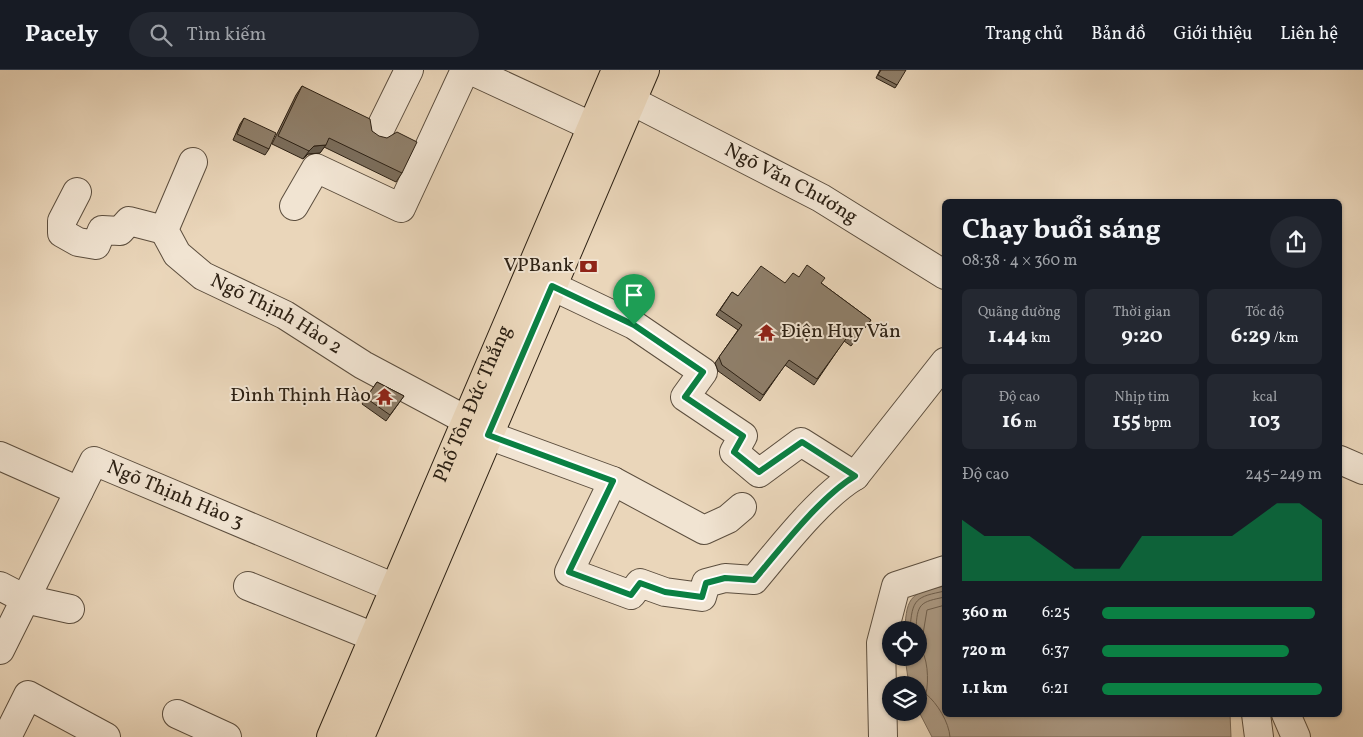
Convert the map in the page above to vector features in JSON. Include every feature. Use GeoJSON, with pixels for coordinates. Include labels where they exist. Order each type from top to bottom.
{"type":"FeatureCollection","features":[{"type":"Feature","properties":{"kind":"main road","name":"Phố Tôn Đức Thắng"},"geometry":{"type":"LineString","coordinates":[[331,737],[394,588],[552,286],[645,70]]}},
{"type":"Feature","properties":{"kind":"main road","name":"Phố Tôn Đức Thắng"},"geometry":{"type":"LineString","coordinates":[[360,737],[591,126],[609,72]]}},
{"type":"Feature","properties":{"kind":"main road"},"geometry":{"type":"LineString","coordinates":[[591,126],[616,137]]}},
{"type":"Feature","properties":{"kind":"street"},"geometry":{"type":"LineString","coordinates":[[379,131],[409,70]]}},
{"type":"Feature","properties":{"kind":"street"},"geometry":{"type":"LineString","coordinates":[[294,206],[316,168],[401,208],[465,70]]}},
{"type":"Feature","properties":{"kind":"street"},"geometry":{"type":"LineString","coordinates":[[470,70],[591,126]]}},
{"type":"Feature","properties":{"kind":"street","name":"Ngõ Văn Chương"},"geometry":{"type":"LineString","coordinates":[[632,101],[821,198],[942,273]]}},
{"type":"Feature","properties":{"kind":"street"},"geometry":{"type":"LineString","coordinates":[[77,192],[62,220],[62,233],[78,242],[96,245],[102,230],[120,231],[129,220],[164,230],[193,162]]}},
{"type":"Feature","properties":{"kind":"street","name":"Ngõ Thịnh Hào 2"},"geometry":{"type":"LineString","coordinates":[[164,230],[177,254],[203,276],[285,314],[363,365],[477,427],[613,481],[704,530],[728,519],[742,507]]}},
{"type":"Feature","properties":{"kind":"street"},"geometry":{"type":"LineString","coordinates":[[552,286],[634,325],[703,372],[685,397],[743,436],[734,452],[759,472],[802,442],[855,476]]}},
{"type":"Feature","properties":{"kind":"street"},"geometry":{"type":"LineString","coordinates":[[613,481],[569,572],[631,595],[640,583],[665,592],[702,597],[706,583],[725,578],[754,580],[794,532],[842,484],[855,476],[942,366]]}},
{"type":"Feature","properties":{"kind":"street"},"geometry":{"type":"LineString","coordinates":[[0,456],[79,491]]}},
{"type":"Feature","properties":{"kind":"street"},"geometry":{"type":"LineString","coordinates":[[1342,461],[1363,470]]}},
{"type":"Feature","properties":{"kind":"street","name":"Ngõ Thịnh Hào 3"},"geometry":{"type":"LineString","coordinates":[[0,650],[94,462],[394,588]]}},
{"type":"Feature","properties":{"kind":"street"},"geometry":{"type":"LineString","coordinates":[[883,737],[881,643],[896,586],[942,571]]}},
{"type":"Feature","properties":{"kind":"street"},"geometry":{"type":"LineString","coordinates":[[0,586],[26,599],[70,609]]}},
{"type":"Feature","properties":{"kind":"street"},"geometry":{"type":"LineString","coordinates":[[248,586],[374,637]]}},
{"type":"Feature","properties":{"kind":"street"},"geometry":{"type":"LineString","coordinates":[[7,737],[28,695],[106,737]]}},
{"type":"Feature","properties":{"kind":"street"},"geometry":{"type":"LineString","coordinates":[[177,714],[227,737]]}},
{"type":"Feature","properties":{"kind":"street"},"geometry":{"type":"LineString","coordinates":[[1256,717],[1258,737]]}},
{"type":"Feature","properties":{"kind":"street"},"geometry":{"type":"LineString","coordinates":[[1287,717],[1296,737]]}},
{"type":"Feature","properties":{"kind":"water"},"geometry":{"type":"Polygon","coordinates":[[[942,587],[942,717],[1230,717],[1231,737],[932,737],[924,721],[927,721],[927,676],[908,676],[906,666],[927,666],[927,621],[906,621],[910,602],[919,593],[942,587]]]}},
{"type":"Feature","properties":{"kind":"building"},"geometry":{"type":"Polygon","coordinates":[[[881,70],[906,70],[897,85],[878,75],[881,70]]]}},
{"type":"Feature","properties":{"kind":"building"},"geometry":{"type":"Polygon","coordinates":[[[302,86],[370,119],[372,131],[379,136],[387,138],[397,132],[417,142],[402,173],[329,138],[326,145],[314,146],[309,151],[278,136],[302,86]]]}},
{"type":"Feature","properties":{"kind":"building"},"geometry":{"type":"Polygon","coordinates":[[[244,118],[276,133],[269,149],[237,134],[244,118]]]}},
{"type":"Feature","properties":{"kind":"building"},"geometry":{"type":"Polygon","coordinates":[[[807,265],[825,278],[821,283],[871,320],[855,341],[848,336],[817,379],[789,360],[763,395],[722,365],[719,357],[742,325],[720,310],[732,292],[738,296],[761,266],[785,283],[793,273],[799,277],[807,265]]]}},
{"type":"Feature","properties":{"kind":"building"},"geometry":{"type":"Polygon","coordinates":[[[377,382],[404,396],[390,415],[366,398],[377,382]]]}},
{"type":"Feature","properties":{"kind":"place","name":"VPBank"},"geometry":{"type":"Point","coordinates":[588,266]}},
{"type":"Feature","properties":{"kind":"place","name":"Điện Huy Văn"},"geometry":{"type":"Point","coordinates":[767,332]}},
{"type":"Feature","properties":{"kind":"place","name":"Đình Thịnh Hào"},"geometry":{"type":"Point","coordinates":[385,396]}},
{"type":"Feature","properties":{"kind":"route"},"geometry":{"type":"LineString","coordinates":[[552,286],[634,325],[703,372],[685,397],[743,436],[734,452],[759,472],[802,442],[855,476],[842,484],[794,532],[754,580],[725,578],[706,583],[702,597],[665,592],[640,583],[631,595],[569,572],[613,481],[488,435],[552,286]]}}]}
